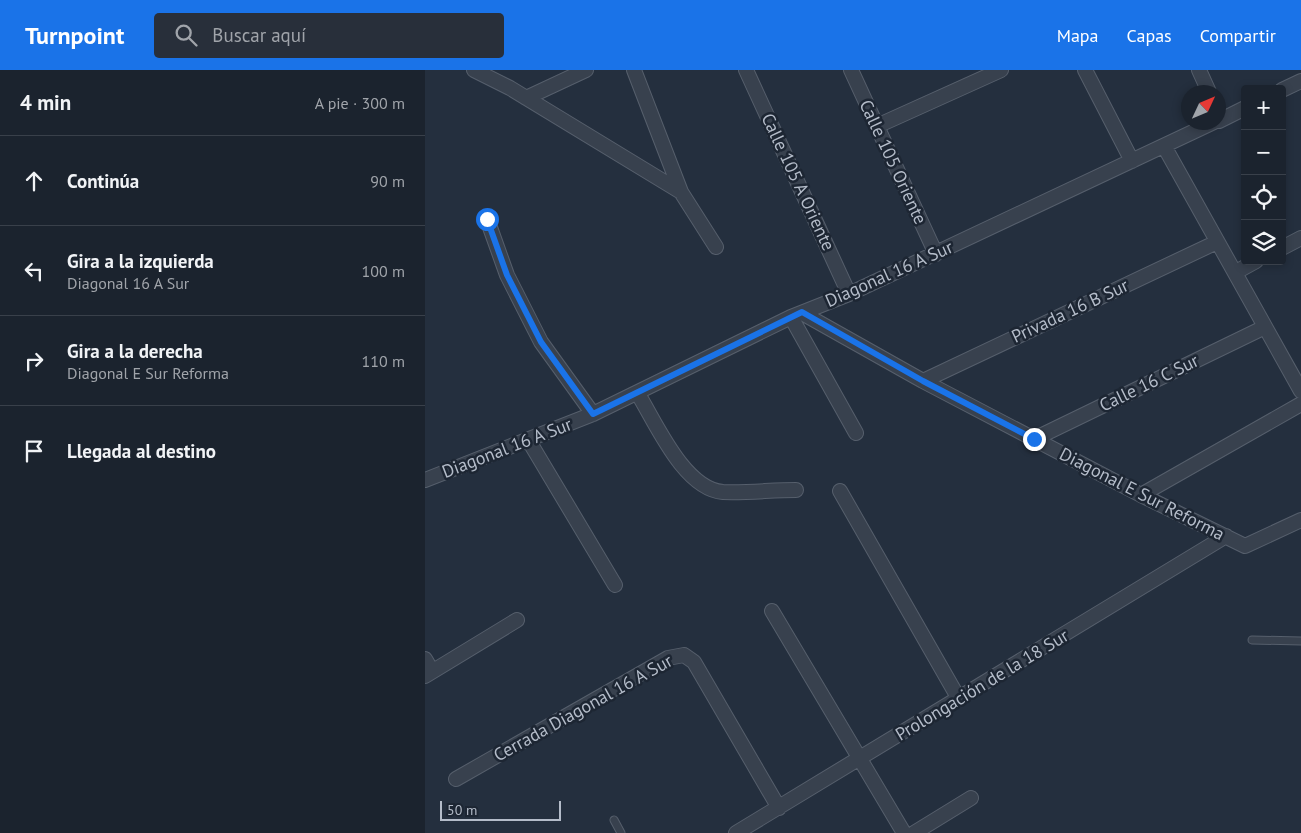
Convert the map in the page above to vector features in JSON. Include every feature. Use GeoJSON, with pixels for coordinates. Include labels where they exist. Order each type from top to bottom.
{"type":"FeatureCollection","features":[{"type":"Feature","properties":{"kind":"street"},"geometry":{"type":"LineString","coordinates":[[474,70],[510,88],[681,192]]}},
{"type":"Feature","properties":{"kind":"street"},"geometry":{"type":"LineString","coordinates":[[502,70],[510,88]]}},
{"type":"Feature","properties":{"kind":"street"},"geometry":{"type":"LineString","coordinates":[[526,98],[586,70]]}},
{"type":"Feature","properties":{"kind":"street"},"geometry":{"type":"LineString","coordinates":[[634,70],[681,192],[716,247]]}},
{"type":"Feature","properties":{"kind":"street","name":"Calle 105 A Oriente"},"geometry":{"type":"LineString","coordinates":[[746,70],[849,294]]}},
{"type":"Feature","properties":{"kind":"street","name":"Calle 105 Oriente"},"geometry":{"type":"LineString","coordinates":[[851,70],[935,254]]}},
{"type":"Feature","properties":{"kind":"street"},"geometry":{"type":"LineString","coordinates":[[877,126],[1001,70]]}},
{"type":"Feature","properties":{"kind":"street"},"geometry":{"type":"LineString","coordinates":[[1085,70],[1132,161]]}},
{"type":"Feature","properties":{"kind":"street"},"geometry":{"type":"LineString","coordinates":[[1199,70],[1206,85]]}},
{"type":"Feature","properties":{"kind":"street"},"geometry":{"type":"LineString","coordinates":[[1286,88],[1301,82]]}},
{"type":"Feature","properties":{"kind":"street","name":"Diagonal 16 A Sur"},"geometry":{"type":"LineString","coordinates":[[1226,116],[1241,110]]}},
{"type":"Feature","properties":{"kind":"street","name":"Diagonal 16 A Sur"},"geometry":{"type":"LineString","coordinates":[[425,480],[529,441],[638,394],[797,315],[849,294],[1196,130]]}},
{"type":"Feature","properties":{"kind":"street"},"geometry":{"type":"LineString","coordinates":[[1164,146],[1301,391]]}},
{"type":"Feature","properties":{"kind":"street"},"geometry":{"type":"LineString","coordinates":[[487,219],[507,275],[541,342],[593,414]]}},
{"type":"Feature","properties":{"kind":"street"},"geometry":{"type":"LineString","coordinates":[[1286,246],[1301,238]]}},
{"type":"Feature","properties":{"kind":"street","name":"Privada 16 B Sur"},"geometry":{"type":"LineString","coordinates":[[923,381],[1217,242]]}},
{"type":"Feature","properties":{"kind":"street"},"geometry":{"type":"LineString","coordinates":[[1236,272],[1249,265]]}},
{"type":"Feature","properties":{"kind":"street"},"geometry":{"type":"LineString","coordinates":[[797,315],[856,433]]}},
{"type":"Feature","properties":{"kind":"street","name":"Diagonal E Sur Reforma"},"geometry":{"type":"LineString","coordinates":[[797,315],[1141,495],[1245,546],[1301,520]]}},
{"type":"Feature","properties":{"kind":"street","name":"Calle 16 C Sur"},"geometry":{"type":"LineString","coordinates":[[1034,439],[1265,327]]}},
{"type":"Feature","properties":{"kind":"street"},"geometry":{"type":"LineString","coordinates":[[638,394],[677,458],[702,484],[721,492],[796,490]]}},
{"type":"Feature","properties":{"kind":"street"},"geometry":{"type":"LineString","coordinates":[[1141,495],[1301,404]]}},
{"type":"Feature","properties":{"kind":"street"},"geometry":{"type":"LineString","coordinates":[[529,441],[615,585]]}},
{"type":"Feature","properties":{"kind":"street"},"geometry":{"type":"LineString","coordinates":[[840,491],[959,700]]}},
{"type":"Feature","properties":{"kind":"street","name":"Prolongación de la 18 Sur"},"geometry":{"type":"LineString","coordinates":[[736,833],[959,700],[1226,536]]}},
{"type":"Feature","properties":{"kind":"street"},"geometry":{"type":"LineString","coordinates":[[772,612],[904,833]]}},
{"type":"Feature","properties":{"kind":"street"},"geometry":{"type":"LineString","coordinates":[[425,659],[429,674],[517,620]]}},
{"type":"Feature","properties":{"kind":"street","name":"Cerrada Diagonal 16 A Sur"},"geometry":{"type":"LineString","coordinates":[[456,779],[668,658],[683,655],[694,662],[779,808]]}},
{"type":"Feature","properties":{"kind":"street"},"geometry":{"type":"LineString","coordinates":[[914,833],[971,798]]}},
{"type":"Feature","properties":{"kind":"lane"},"geometry":{"type":"LineString","coordinates":[[1252,640],[1301,641]]}},
{"type":"Feature","properties":{"kind":"lane"},"geometry":{"type":"LineString","coordinates":[[614,820],[621,833]]}},
{"type":"Feature","properties":{"kind":"route"},"geometry":{"type":"LineString","coordinates":[[487,219],[507,275],[541,342],[593,414],[638,394],[802,312],[923,381],[1034,439]]}}]}
